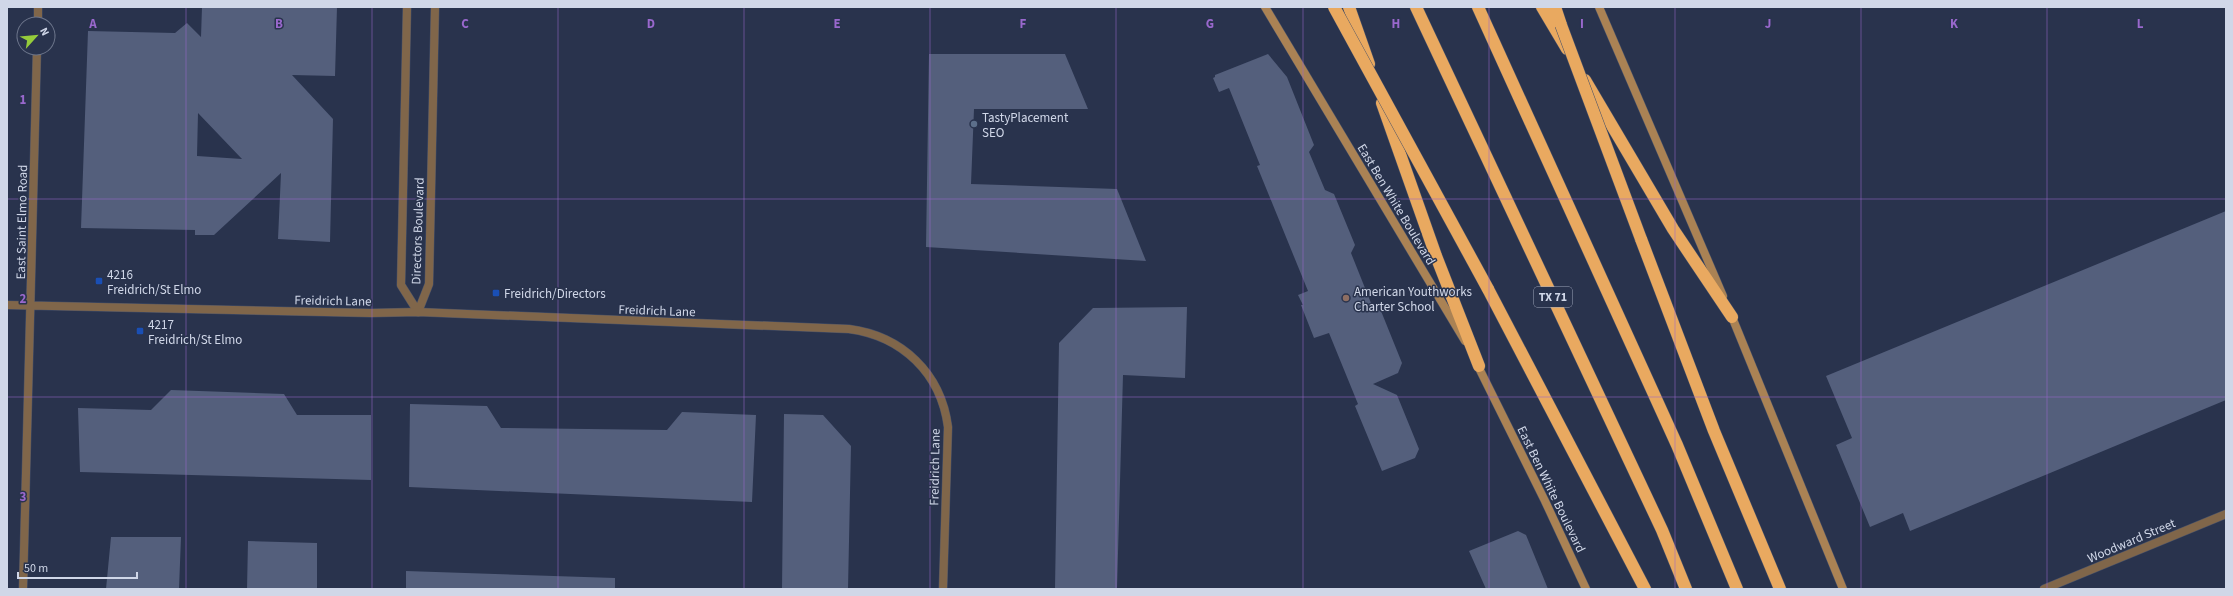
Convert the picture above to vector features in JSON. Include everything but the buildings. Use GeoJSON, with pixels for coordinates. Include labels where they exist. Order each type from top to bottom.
{"type":"FeatureCollection","features":[{"type":"Feature","properties":{"kind":"highway"},"geometry":{"type":"LineString","coordinates":[[1334,7],[1488,289],[1645,589]]}},
{"type":"Feature","properties":{"kind":"highway"},"geometry":{"type":"LineString","coordinates":[[1349,7],[1436,256],[1479,366]]}},
{"type":"Feature","properties":{"kind":"highway","name":"TX 71"},"geometry":{"type":"LineString","coordinates":[[1416,7],[1662,530],[1686,589]]}},
{"type":"Feature","properties":{"kind":"highway"},"geometry":{"type":"LineString","coordinates":[[1478,7],[1677,445],[1737,589]]}},
{"type":"Feature","properties":{"kind":"highway"},"geometry":{"type":"LineString","coordinates":[[1542,7],[1673,229],[1732,317]]}},
{"type":"Feature","properties":{"kind":"highway"},"geometry":{"type":"LineString","coordinates":[[1552,7],[1561,25]]}},
{"type":"Feature","properties":{"kind":"highway"},"geometry":{"type":"LineString","coordinates":[[1555,7],[1714,431],[1780,589]]}},
{"type":"Feature","properties":{"kind":"main road","name":"East Ben White Boulevard"},"geometry":{"type":"LineString","coordinates":[[1265,7],[1401,232],[1479,366],[1586,589]]}},
{"type":"Feature","properties":{"kind":"main road"},"geometry":{"type":"LineString","coordinates":[[1599,7],[1732,317],[1843,589]]}},
{"type":"Feature","properties":{"kind":"street","name":"Directors Boulevard"},"geometry":{"type":"LineString","coordinates":[[407,7],[400,285],[418,312]]}},
{"type":"Feature","properties":{"kind":"street","name":"Directors Boulevard"},"geometry":{"type":"LineString","coordinates":[[418,312],[429,284],[435,7]]}},
{"type":"Feature","properties":{"kind":"street","name":"East Saint Elmo Road"},"geometry":{"type":"LineString","coordinates":[[23,589],[37,56]]}},
{"type":"Feature","properties":{"kind":"street","name":"Freidrich Lane"},"geometry":{"type":"LineString","coordinates":[[7,305],[371,313],[418,312],[849,329],[863,331],[887,339],[908,352],[926,371],[939,392],[948,427],[943,589]]}},
{"type":"Feature","properties":{"kind":"street","name":"Woodward Street"},"geometry":{"type":"LineString","coordinates":[[2044,589],[2226,514]]}},
{"type":"Feature","properties":{"kind":"place","name":"TastyPlacement SEO"},"geometry":{"type":"Point","coordinates":[974,124]}},
{"type":"Feature","properties":{"kind":"place","name":"4216 Freidrich/St Elmo"},"geometry":{"type":"Point","coordinates":[99,281]}},
{"type":"Feature","properties":{"kind":"place","name":"Freidrich/Directors"},"geometry":{"type":"Point","coordinates":[496,293]}},
{"type":"Feature","properties":{"kind":"place","name":"American Youthworks Charter School"},"geometry":{"type":"Point","coordinates":[1346,298]}},
{"type":"Feature","properties":{"kind":"place","name":"4217 Freidrich/St Elmo"},"geometry":{"type":"Point","coordinates":[140,331]}}]}
